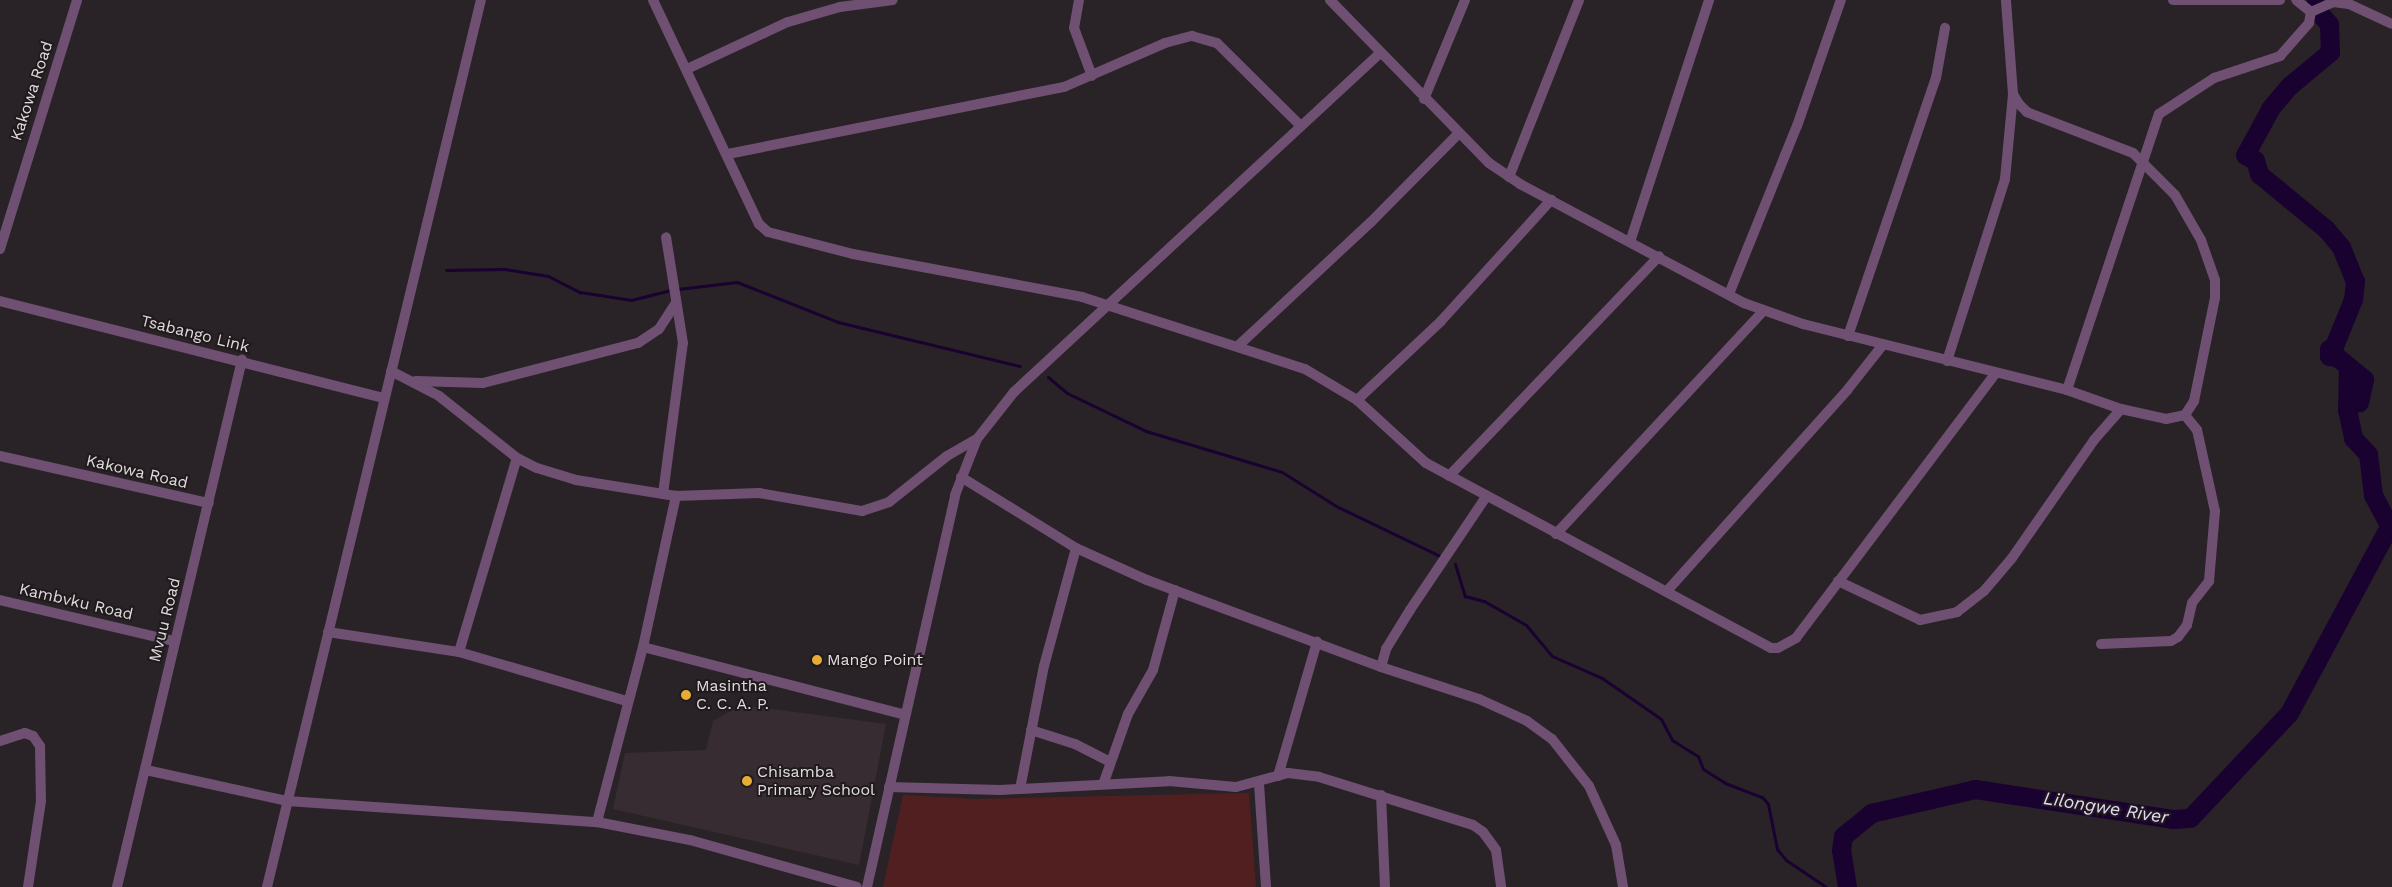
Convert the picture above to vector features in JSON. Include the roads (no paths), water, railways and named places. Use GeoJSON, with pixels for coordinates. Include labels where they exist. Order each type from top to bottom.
{"type":"FeatureCollection","features":[{"type":"Feature","properties":{"kind":"street","name":"Kakowa Road"},"geometry":{"type":"LineString","coordinates":[[0,249],[77,0]]}},
{"type":"Feature","properties":{"kind":"street"},"geometry":{"type":"LineString","coordinates":[[267,887],[328,632],[375,450],[383,398],[481,0]]}},
{"type":"Feature","properties":{"kind":"street"},"geometry":{"type":"LineString","coordinates":[[652,0],[728,154],[759,224],[768,232],[853,254],[1024,283],[1131,310],[1305,369],[1357,400],[1405,448],[1449,476],[1754,640],[1778,648],[1796,638],[1995,374]]}},
{"type":"Feature","properties":{"kind":"street"},"geometry":{"type":"LineString","coordinates":[[821,11],[834,0]]}},
{"type":"Feature","properties":{"kind":"street"},"geometry":{"type":"LineString","coordinates":[[687,69],[756,36],[821,11],[893,0]]}},
{"type":"Feature","properties":{"kind":"street"},"geometry":{"type":"LineString","coordinates":[[1078,0],[1074,28],[1092,76]]}},
{"type":"Feature","properties":{"kind":"street"},"geometry":{"type":"LineString","coordinates":[[1330,0],[1379,54],[1458,134],[1509,177],[1763,311],[1882,346],[2066,390],[2121,409],[2166,419],[2184,415],[2194,401],[2215,298],[2215,280],[2202,240],[2175,195],[2142,160],[2106,140],[2026,112],[2013,94]]}},
{"type":"Feature","properties":{"kind":"street"},"geometry":{"type":"LineString","coordinates":[[1424,99],[1465,0]]}},
{"type":"Feature","properties":{"kind":"street"},"geometry":{"type":"LineString","coordinates":[[1509,177],[1579,0]]}},
{"type":"Feature","properties":{"kind":"street"},"geometry":{"type":"LineString","coordinates":[[1630,242],[1709,0]]}},
{"type":"Feature","properties":{"kind":"street"},"geometry":{"type":"LineString","coordinates":[[1729,294],[1797,126],[1841,0]]}},
{"type":"Feature","properties":{"kind":"street"},"geometry":{"type":"LineString","coordinates":[[1947,361],[2004,179],[2013,94],[2006,0]]}},
{"type":"Feature","properties":{"kind":"street"},"geometry":{"type":"LineString","coordinates":[[2173,0],[2280,0]]}},
{"type":"Feature","properties":{"kind":"street"},"geometry":{"type":"LineString","coordinates":[[2296,0],[2312,12]]}},
{"type":"Feature","properties":{"kind":"street"},"geometry":{"type":"LineString","coordinates":[[2066,390],[2137,189],[2142,160],[2163,110],[2214,78],[2280,56],[2307,28],[2312,12],[2333,2],[2365,8],[2392,24]]}},
{"type":"Feature","properties":{"kind":"street"},"geometry":{"type":"LineString","coordinates":[[1848,336],[1936,78],[1945,28]]}},
{"type":"Feature","properties":{"kind":"street"},"geometry":{"type":"LineString","coordinates":[[728,154],[842,128],[1031,95],[1092,76],[1180,38],[1207,38],[1241,64],[1300,125]]}},
{"type":"Feature","properties":{"kind":"street"},"geometry":{"type":"LineString","coordinates":[[867,887],[961,477],[977,439],[1014,392],[1300,125],[1379,54]]}},
{"type":"Feature","properties":{"kind":"street"},"geometry":{"type":"LineString","coordinates":[[1239,346],[1371,222],[1458,134]]}},
{"type":"Feature","properties":{"kind":"street"},"geometry":{"type":"LineString","coordinates":[[1357,400],[1441,321],[1551,200]]}},
{"type":"Feature","properties":{"kind":"street"},"geometry":{"type":"LineString","coordinates":[[662,494],[682,358],[666,236]]}},
{"type":"Feature","properties":{"kind":"street"},"geometry":{"type":"LineString","coordinates":[[1449,476],[1659,256]]}},
{"type":"Feature","properties":{"kind":"street","name":"Tsabango Link"},"geometry":{"type":"LineString","coordinates":[[0,301],[242,360],[383,398]]}},
{"type":"Feature","properties":{"kind":"street"},"geometry":{"type":"LineString","coordinates":[[407,380],[483,383],[604,352],[649,337],[666,321],[676,303]]}},
{"type":"Feature","properties":{"kind":"street"},"geometry":{"type":"LineString","coordinates":[[1556,534],[1763,311]]}},
{"type":"Feature","properties":{"kind":"street"},"geometry":{"type":"LineString","coordinates":[[1667,592],[1848,389],[1882,346]]}},
{"type":"Feature","properties":{"kind":"street","name":"Mvuu Road"},"geometry":{"type":"LineString","coordinates":[[116,887],[146,770],[174,641],[209,503],[242,360]]}},
{"type":"Feature","properties":{"kind":"street"},"geometry":{"type":"LineString","coordinates":[[391,371],[439,396],[518,458],[576,480],[676,496],[758,493],[862,511],[888,502],[947,456],[977,439]]}},
{"type":"Feature","properties":{"kind":"street"},"geometry":{"type":"LineString","coordinates":[[1838,581],[1908,616],[1933,619],[1957,612],[1984,591],[2012,558],[2094,440],[2121,409]]}},
{"type":"Feature","properties":{"kind":"street"},"geometry":{"type":"LineString","coordinates":[[2102,644],[2171,641],[2178,637],[2187,625],[2192,603],[2209,581],[2215,511],[2197,430],[2184,415]]}},
{"type":"Feature","properties":{"kind":"street","name":"Kakowa Road"},"geometry":{"type":"LineString","coordinates":[[0,456],[209,503]]}},
{"type":"Feature","properties":{"kind":"street"},"geometry":{"type":"LineString","coordinates":[[459,652],[518,458]]}},
{"type":"Feature","properties":{"kind":"street"},"geometry":{"type":"LineString","coordinates":[[961,477],[1076,548],[1175,590],[1381,667],[1479,699],[1515,714],[1552,739],[1589,786],[1616,845],[1623,887]]}},
{"type":"Feature","properties":{"kind":"street"},"geometry":{"type":"LineString","coordinates":[[597,822],[642,647],[676,496]]}},
{"type":"Feature","properties":{"kind":"street"},"geometry":{"type":"LineString","coordinates":[[1381,667],[1386,649],[1410,610],[1486,497]]}},
{"type":"Feature","properties":{"kind":"street"},"geometry":{"type":"LineString","coordinates":[[1020,789],[1044,666],[1076,548]]}},
{"type":"Feature","properties":{"kind":"street"},"geometry":{"type":"LineString","coordinates":[[1104,782],[1128,714],[1153,670],[1175,590]]}},
{"type":"Feature","properties":{"kind":"street","name":"Kambvku Road"},"geometry":{"type":"LineString","coordinates":[[0,600],[174,641]]}},
{"type":"Feature","properties":{"kind":"street"},"geometry":{"type":"LineString","coordinates":[[328,632],[459,652],[628,701]]}},
{"type":"Feature","properties":{"kind":"street"},"geometry":{"type":"LineString","coordinates":[[1278,776],[1317,642]]}},
{"type":"Feature","properties":{"kind":"street"},"geometry":{"type":"LineString","coordinates":[[642,647],[905,715]]}},
{"type":"Feature","properties":{"kind":"street"},"geometry":{"type":"LineString","coordinates":[[1032,730],[1076,744],[1110,762]]}},
{"type":"Feature","properties":{"kind":"street"},"geometry":{"type":"LineString","coordinates":[[0,741],[25,733],[33,736],[40,746],[41,801],[28,887]]}},
{"type":"Feature","properties":{"kind":"street"},"geometry":{"type":"LineString","coordinates":[[146,770],[288,802],[597,822],[690,840],[857,887]]}},
{"type":"Feature","properties":{"kind":"street"},"geometry":{"type":"LineString","coordinates":[[889,788],[1020,789],[1104,782],[1169,782],[1236,787],[1259,784],[1278,776],[1319,777],[1460,820],[1483,832],[1496,850],[1501,887]]}},
{"type":"Feature","properties":{"kind":"street"},"geometry":{"type":"LineString","coordinates":[[1259,784],[1266,887]]}},
{"type":"Feature","properties":{"kind":"street"},"geometry":{"type":"LineString","coordinates":[[1382,795],[1385,887]]}},
{"type":"Feature","properties":{"kind":"waterway"},"geometry":{"type":"LineString","coordinates":[[2316,0],[2318,11],[2329,24],[2330,52],[2289,86],[2270,109],[2245,155],[2255,160],[2259,174],[2326,229],[2341,247],[2355,281],[2353,299],[2334,346],[2329,349],[2329,356],[2337,357],[2364,379],[2359,402]]}},
{"type":"Feature","properties":{"kind":"waterway"},"geometry":{"type":"LineString","coordinates":[[446,270],[505,269],[548,276],[580,292],[631,300],[668,291]]}},
{"type":"Feature","properties":{"kind":"waterway"},"geometry":{"type":"LineString","coordinates":[[678,289],[737,282],[838,322],[1020,366]]}},
{"type":"Feature","properties":{"kind":"waterway"},"geometry":{"type":"LineString","coordinates":[[2347,410],[2348,367]]}},
{"type":"Feature","properties":{"kind":"waterway"},"geometry":{"type":"LineString","coordinates":[[1048,377],[1067,393],[1146,431],[1282,472],[1336,506],[1442,557]]}},
{"type":"Feature","properties":{"kind":"waterway"},"geometry":{"type":"LineString","coordinates":[[2347,409],[2353,438],[2368,454],[2373,495],[2389,525]]}},
{"type":"Feature","properties":{"kind":"waterway","name":"Lilongwe River"},"geometry":{"type":"LineString","coordinates":[[1847,887],[1841,850],[1843,836],[1871,813],[1975,789],[2174,819],[2190,818],[2289,713],[2392,521]]}},
{"type":"Feature","properties":{"kind":"waterway"},"geometry":{"type":"LineString","coordinates":[[1455,564],[1465,596],[1484,601],[1526,625],[1552,656],[1602,678],[1661,719],[1672,740],[1698,756],[1703,769],[1725,783],[1762,797],[1768,804],[1777,849],[1786,860],[1826,887]]}},
{"type":"Feature","properties":{"kind":"place","name":"Mango Point"},"geometry":{"type":"Point","coordinates":[817,660]}},
{"type":"Feature","properties":{"kind":"place","name":"Masintha C. C. A. P."},"geometry":{"type":"Point","coordinates":[686,695]}},
{"type":"Feature","properties":{"kind":"place","name":"Chisamba Primary School"},"geometry":{"type":"Point","coordinates":[747,781]}}]}
